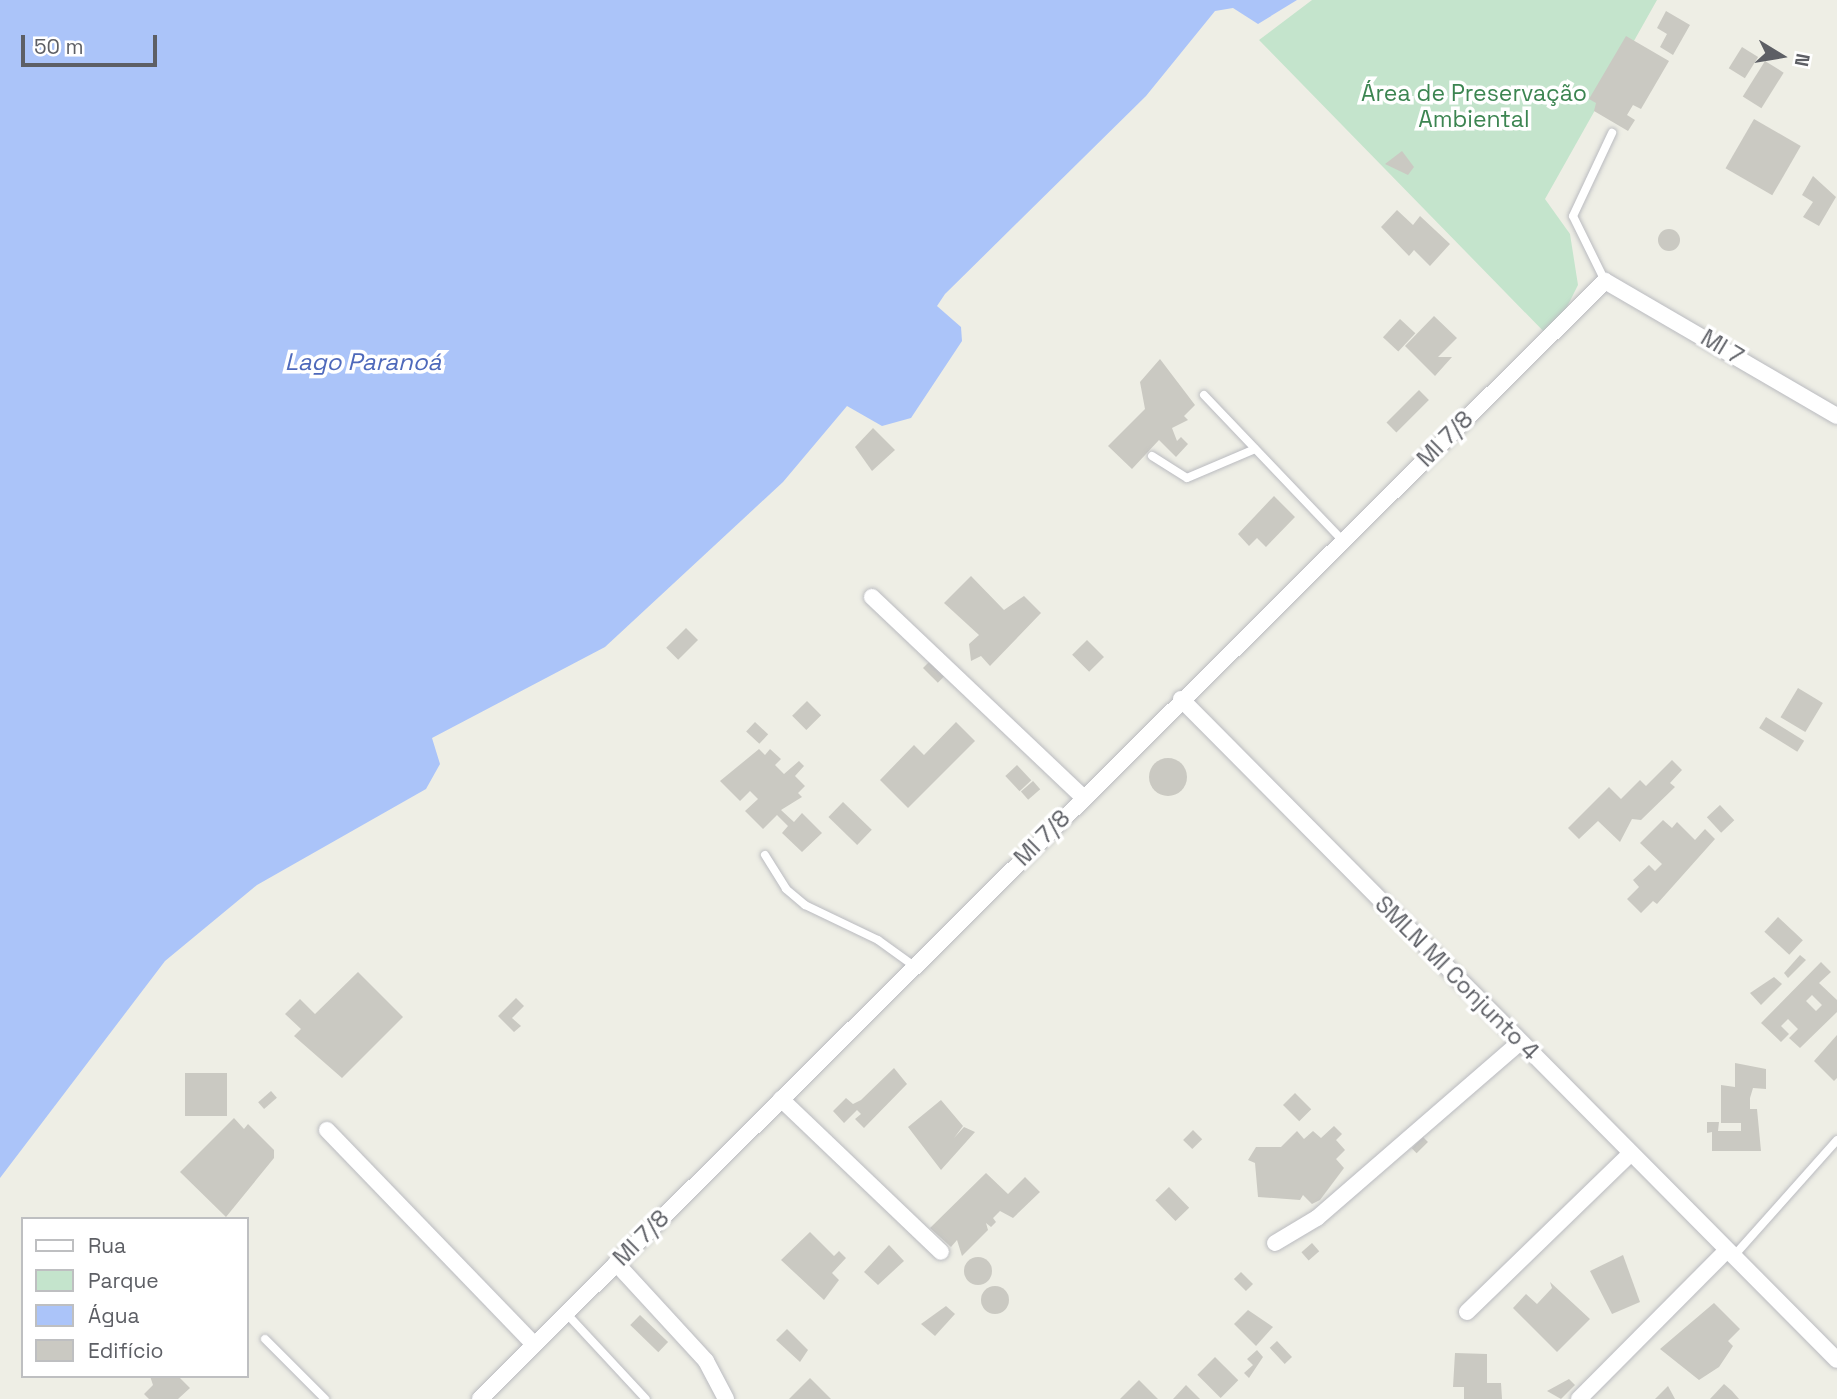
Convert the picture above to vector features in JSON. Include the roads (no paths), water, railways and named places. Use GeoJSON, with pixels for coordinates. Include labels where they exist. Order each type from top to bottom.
{"type":"FeatureCollection","features":[{"type":"Feature","properties":{"kind":"street","name":"MI 7"},"geometry":{"type":"LineString","coordinates":[[1606,280],[1837,416]]}},
{"type":"Feature","properties":{"kind":"street","name":"MI 7/8"},"geometry":{"type":"LineString","coordinates":[[480,1399],[1181,699],[1606,280]]}},
{"type":"Feature","properties":{"kind":"street"},"geometry":{"type":"LineString","coordinates":[[872,597],[1083,797]]}},
{"type":"Feature","properties":{"kind":"street","name":"SMLN MI Conjunto 4"},"geometry":{"type":"LineString","coordinates":[[1181,699],[1837,1360]]}},
{"type":"Feature","properties":{"kind":"street"},"geometry":{"type":"LineString","coordinates":[[1275,1242],[1317,1218],[1520,1042]]}},
{"type":"Feature","properties":{"kind":"street"},"geometry":{"type":"LineString","coordinates":[[781,1099],[941,1252]]}},
{"type":"Feature","properties":{"kind":"street"},"geometry":{"type":"LineString","coordinates":[[327,1130],[534,1344]]}},
{"type":"Feature","properties":{"kind":"street"},"geometry":{"type":"LineString","coordinates":[[1467,1312],[1630,1154]]}},
{"type":"Feature","properties":{"kind":"street"},"geometry":{"type":"LineString","coordinates":[[1580,1399],[1729,1254]]}},
{"type":"Feature","properties":{"kind":"street"},"geometry":{"type":"LineString","coordinates":[[616,1263],[706,1361],[726,1399]]}},
{"type":"Feature","properties":{"kind":"lane"},"geometry":{"type":"LineString","coordinates":[[1606,280],[1573,216],[1612,133]]}},
{"type":"Feature","properties":{"kind":"lane"},"geometry":{"type":"LineString","coordinates":[[1204,395],[1342,541]]}},
{"type":"Feature","properties":{"kind":"lane"},"geometry":{"type":"LineString","coordinates":[[1152,456],[1187,478],[1255,449]]}},
{"type":"Feature","properties":{"kind":"lane"},"geometry":{"type":"LineString","coordinates":[[765,855],[786,889],[805,905],[878,940],[914,966]]}},
{"type":"Feature","properties":{"kind":"lane"},"geometry":{"type":"LineString","coordinates":[[1729,1254],[1837,1140]]}},
{"type":"Feature","properties":{"kind":"lane"},"geometry":{"type":"LineString","coordinates":[[566,1313],[646,1399]]}},
{"type":"Feature","properties":{"kind":"lane"},"geometry":{"type":"LineString","coordinates":[[265,1339],[325,1399]]}},
{"type":"Feature","properties":{"kind":"water","name":"Lago Paranoá"},"geometry":{"type":"Polygon","coordinates":[[[0,0],[1297,0],[1258,24],[1233,8],[1215,11],[1146,96],[945,294],[937,306],[961,327],[962,341],[911,418],[882,426],[847,406],[783,482],[605,647],[432,738],[440,764],[426,789],[257,885],[165,961],[0,1178],[0,0]]]}},
{"type":"Feature","properties":{"kind":"park label","name":"Área de Preservação Ambiental"},"geometry":{"type":"Point","coordinates":[1474,106]}}]}
